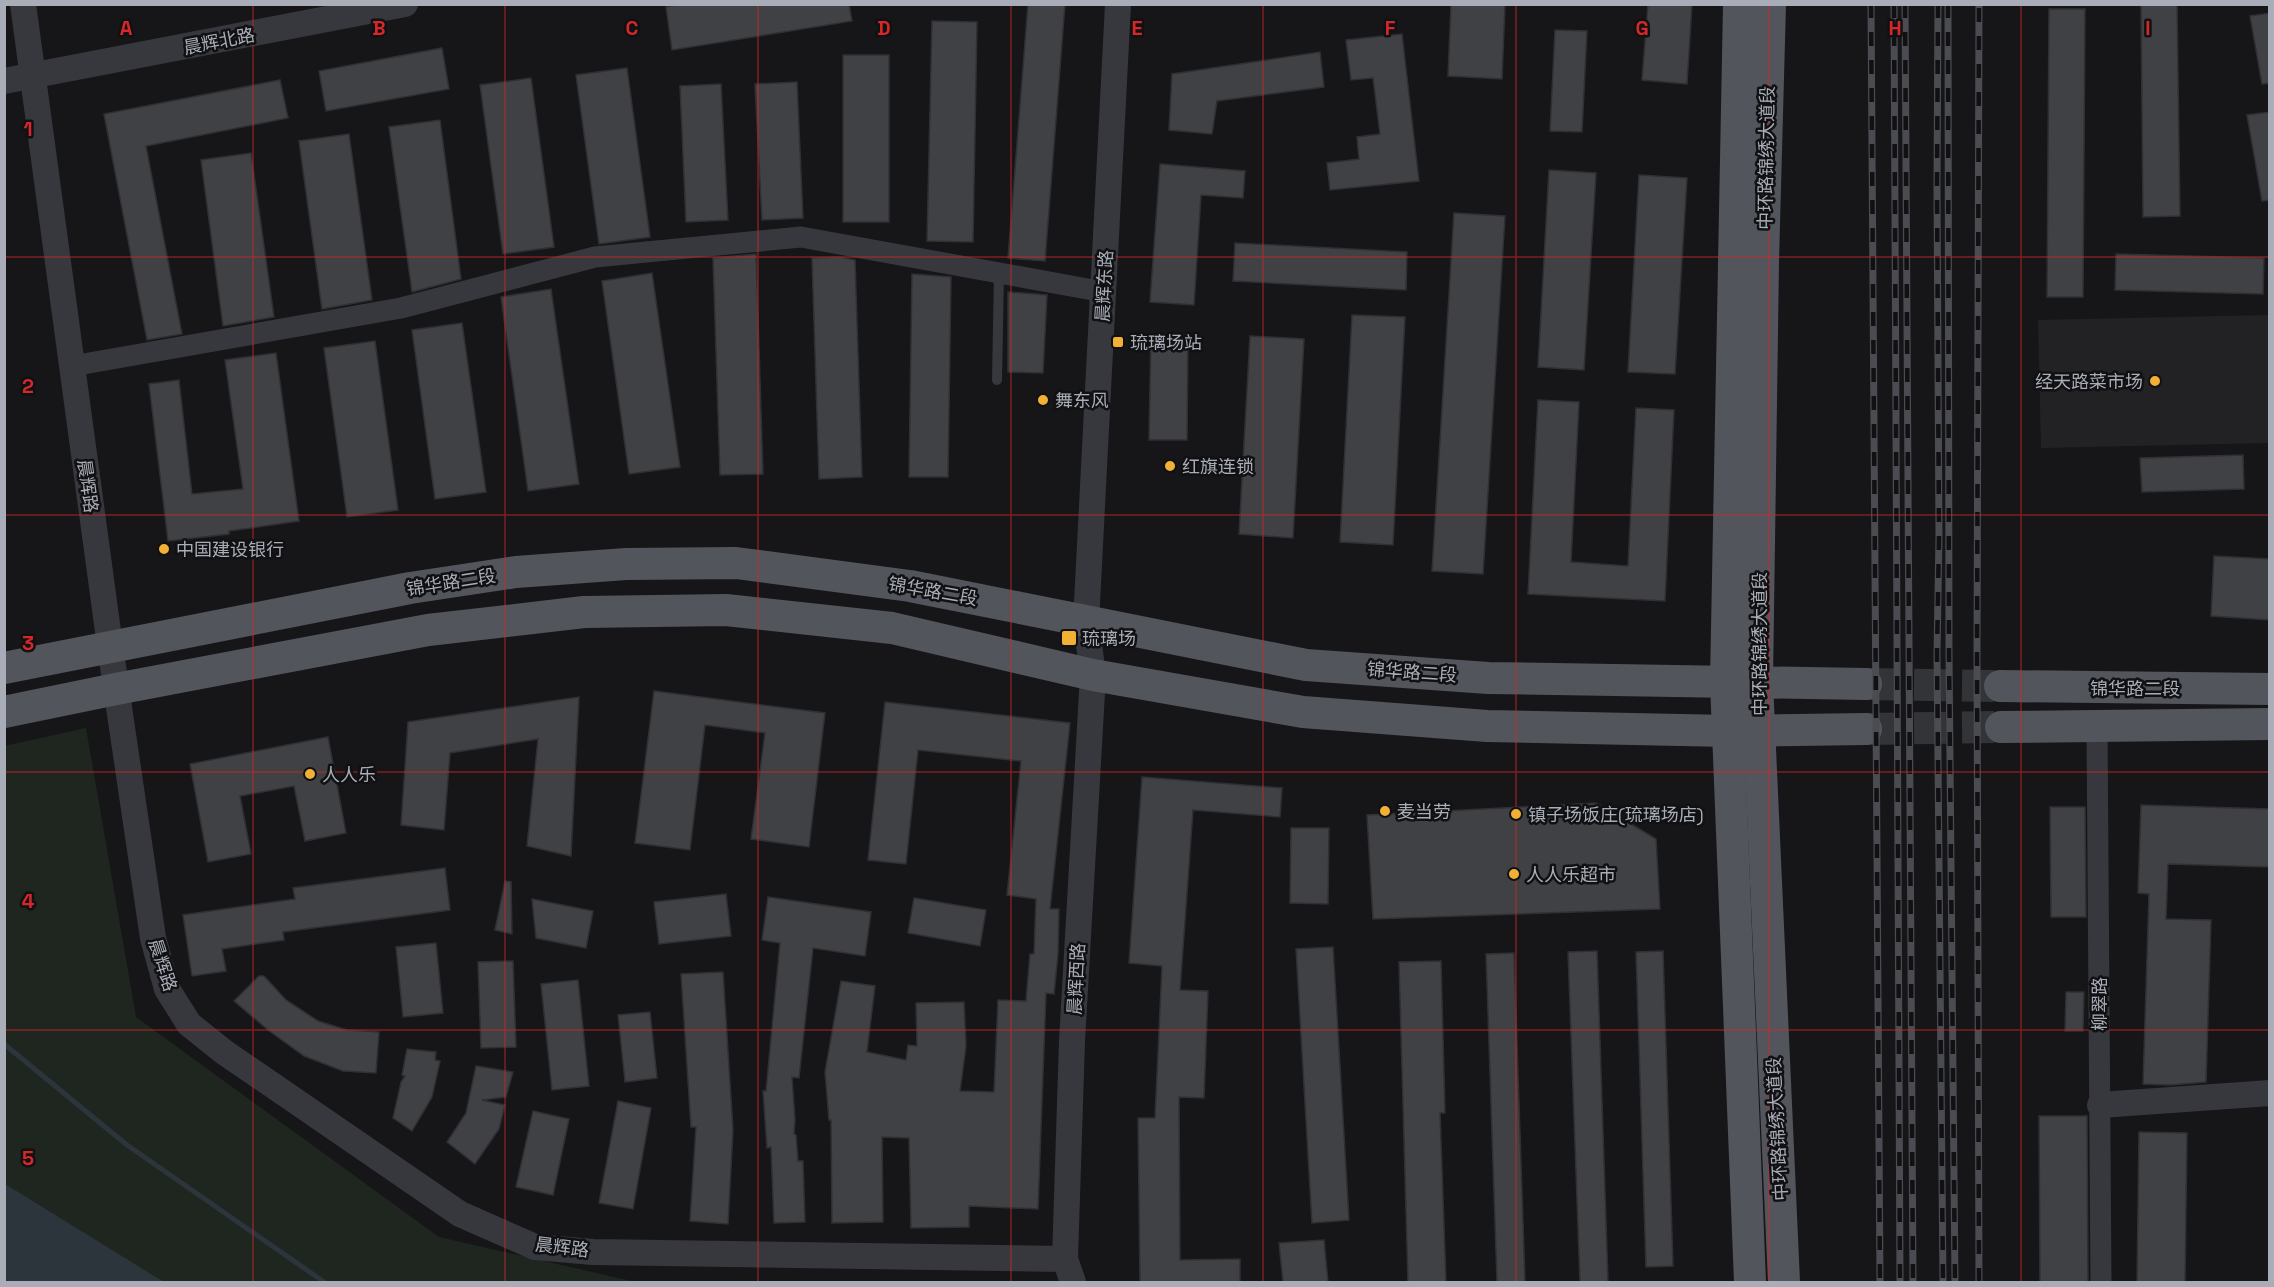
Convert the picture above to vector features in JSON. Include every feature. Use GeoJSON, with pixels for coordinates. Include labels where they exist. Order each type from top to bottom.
{"type":"FeatureCollection","features":[{"type":"Feature","properties":{"kind":"main road","name":"中环路锦绣大道段"},"geometry":{"type":"LineString","coordinates":[[1739,4],[1726,682],[1744,731],[1784,1282]]}},
{"type":"Feature","properties":{"kind":"main road","name":"中环路锦绣大道段"},"geometry":{"type":"LineString","coordinates":[[1750,1282],[1744,731],[1757,682],[1763,261],[1770,4]]}},
{"type":"Feature","properties":{"kind":"main road","name":"锦华路二段"},"geometry":{"type":"LineString","coordinates":[[4,668],[410,588],[516,572],[626,564],[736,563],[910,586],[1306,665],[1488,678],[1866,684]]}},
{"type":"Feature","properties":{"kind":"main road"},"geometry":{"type":"LineString","coordinates":[[4,712],[428,630],[584,612],[726,610],[892,628],[1093,675],[1303,712],[1487,726],[1744,731],[1866,729]]}},
{"type":"Feature","properties":{"kind":"main road","name":"锦华路二段"},"geometry":{"type":"LineString","coordinates":[[2000,686],[2270,689]]}},
{"type":"Feature","properties":{"kind":"main road","name":"锦华路二段"},"geometry":{"type":"LineString","coordinates":[[2001,727],[2270,724]]}},
{"type":"Feature","properties":{"kind":"street","name":"晨辉路"},"geometry":{"type":"LineString","coordinates":[[23,4],[110,646],[153,938],[167,989],[189,1024],[224,1052],[460,1214],[535,1247],[593,1252],[1069,1271]]}},
{"type":"Feature","properties":{"kind":"street","name":"晨辉北路"},"geometry":{"type":"LineString","coordinates":[[4,81],[405,4]]}},
{"type":"Feature","properties":{"kind":"street","name":"晨辉东路"},"geometry":{"type":"LineString","coordinates":[[1093,675],[1086,622],[1118,4]]}},
{"type":"Feature","properties":{"kind":"street"},"geometry":{"type":"LineString","coordinates":[[72,366],[400,308],[595,257],[801,237],[1104,292]]}},
{"type":"Feature","properties":{"kind":"street","name":"晨辉西路"},"geometry":{"type":"LineString","coordinates":[[1069,1271],[1072,1041],[1093,675]]}},
{"type":"Feature","properties":{"kind":"street","name":"柳翠路"},"geometry":{"type":"LineString","coordinates":[[2097,725],[2101,1282]]}},
{"type":"Feature","properties":{"kind":"street"},"geometry":{"type":"LineString","coordinates":[[2100,1105],[2270,1093]]}},
{"type":"Feature","properties":{"kind":"lane"},"geometry":{"type":"LineString","coordinates":[[997,380],[999,273]]}},
{"type":"Feature","properties":{"kind":"shaded area","name":"经天路菜市场"},"geometry":{"type":"Polygon","coordinates":[[[2269,315],[2269,443],[2041,448],[2038,320],[2269,315]]]}},
{"type":"Feature","properties":{"kind":"shaded area"},"geometry":{"type":"Polygon","coordinates":[[[86,728],[136,1017],[439,1237],[636,1282],[5,1282],[4,746],[86,728]]]}},
{"type":"Feature","properties":{"kind":"shaded area"},"geometry":{"type":"Polygon","coordinates":[[[4,1184],[164,1282],[9,1282],[4,1280],[4,1184]]]}},
{"type":"Feature","properties":{"kind":"building"},"geometry":{"type":"Polygon","coordinates":[[[681,4],[849,4],[852,21],[672,50],[666,7],[681,4]]]}},
{"type":"Feature","properties":{"kind":"building"},"geometry":{"type":"Polygon","coordinates":[[[1028,4],[1065,4],[1045,261],[1008,258],[1028,4]]]}},
{"type":"Feature","properties":{"kind":"building"},"geometry":{"type":"Polygon","coordinates":[[[1451,4],[1505,4],[1502,79],[1448,76],[1451,4]]]}},
{"type":"Feature","properties":{"kind":"building"},"geometry":{"type":"Polygon","coordinates":[[[1648,4],[1692,4],[1687,84],[1642,80],[1648,4]]]}},
{"type":"Feature","properties":{"kind":"building"},"geometry":{"type":"Polygon","coordinates":[[[2141,4],[2177,4],[2180,216],[2143,217],[2141,4]]]}},
{"type":"Feature","properties":{"kind":"building"},"geometry":{"type":"Polygon","coordinates":[[[2049,9],[2085,9],[2083,297],[2047,297],[2049,9]]]}},
{"type":"Feature","properties":{"kind":"building"},"geometry":{"type":"Polygon","coordinates":[[[2270,13],[2270,83],[2262,84],[2250,16],[2270,13]]]}},
{"type":"Feature","properties":{"kind":"building"},"geometry":{"type":"Polygon","coordinates":[[[932,21],[977,22],[973,242],[927,241],[932,21]]]}},
{"type":"Feature","properties":{"kind":"building"},"geometry":{"type":"Polygon","coordinates":[[[1555,30],[1587,31],[1582,132],[1550,131],[1555,30]]]}},
{"type":"Feature","properties":{"kind":"building"},"geometry":{"type":"Polygon","coordinates":[[[1402,34],[1419,181],[1330,190],[1327,163],[1359,159],[1357,137],[1380,134],[1373,78],[1351,80],[1346,40],[1402,34]]]}},
{"type":"Feature","properties":{"kind":"building"},"geometry":{"type":"Polygon","coordinates":[[[442,48],[449,89],[326,111],[319,71],[442,48]]]}},
{"type":"Feature","properties":{"kind":"building"},"geometry":{"type":"Polygon","coordinates":[[[1320,52],[1324,87],[1217,101],[1212,134],[1169,130],[1172,74],[1320,52]]]}},
{"type":"Feature","properties":{"kind":"building"},"geometry":{"type":"Polygon","coordinates":[[[843,55],[889,55],[889,222],[843,222],[843,55]]]}},
{"type":"Feature","properties":{"kind":"building"},"geometry":{"type":"Polygon","coordinates":[[[627,68],[650,237],[599,244],[576,75],[627,68]]]}},
{"type":"Feature","properties":{"kind":"building"},"geometry":{"type":"Polygon","coordinates":[[[531,78],[554,247],[503,254],[480,85],[531,78]]]}},
{"type":"Feature","properties":{"kind":"building"},"geometry":{"type":"Polygon","coordinates":[[[280,80],[288,118],[146,146],[182,334],[147,340],[104,114],[280,80]]]}},
{"type":"Feature","properties":{"kind":"building"},"geometry":{"type":"Polygon","coordinates":[[[797,82],[803,218],[762,220],[755,84],[797,82]]]}},
{"type":"Feature","properties":{"kind":"building"},"geometry":{"type":"Polygon","coordinates":[[[721,84],[728,220],[686,222],[680,86],[721,84]]]}},
{"type":"Feature","properties":{"kind":"building"},"geometry":{"type":"Polygon","coordinates":[[[2270,112],[2270,200],[2262,201],[2247,115],[2270,112]]]}},
{"type":"Feature","properties":{"kind":"building"},"geometry":{"type":"Polygon","coordinates":[[[440,120],[461,279],[412,292],[389,127],[440,120]]]}},
{"type":"Feature","properties":{"kind":"building"},"geometry":{"type":"Polygon","coordinates":[[[349,134],[372,300],[322,309],[299,141],[349,134]]]}},
{"type":"Feature","properties":{"kind":"building"},"geometry":{"type":"Polygon","coordinates":[[[251,153],[274,317],[223,326],[201,160],[251,153]]]}},
{"type":"Feature","properties":{"kind":"building"},"geometry":{"type":"Polygon","coordinates":[[[1160,164],[1245,171],[1243,198],[1201,195],[1194,305],[1150,302],[1160,164]]]}},
{"type":"Feature","properties":{"kind":"building"},"geometry":{"type":"Polygon","coordinates":[[[1549,170],[1596,173],[1584,370],[1538,367],[1549,170]]]}},
{"type":"Feature","properties":{"kind":"building"},"geometry":{"type":"Polygon","coordinates":[[[1639,175],[1687,178],[1675,374],[1628,372],[1639,175]]]}},
{"type":"Feature","properties":{"kind":"building"},"geometry":{"type":"Polygon","coordinates":[[[1454,213],[1505,216],[1483,574],[1432,571],[1454,213]]]}},
{"type":"Feature","properties":{"kind":"building"},"geometry":{"type":"Polygon","coordinates":[[[1235,243],[1407,252],[1406,290],[1233,281],[1235,243]]]}},
{"type":"Feature","properties":{"kind":"building"},"geometry":{"type":"Polygon","coordinates":[[[756,254],[763,474],[720,475],[713,258],[756,254]]]}},
{"type":"Feature","properties":{"kind":"building"},"geometry":{"type":"Polygon","coordinates":[[[2116,254],[2264,258],[2263,294],[2115,290],[2116,254]]]}},
{"type":"Feature","properties":{"kind":"building"},"geometry":{"type":"Polygon","coordinates":[[[840,257],[855,260],[862,477],[819,479],[812,258],[840,257]]]}},
{"type":"Feature","properties":{"kind":"building"},"geometry":{"type":"Polygon","coordinates":[[[652,273],[680,467],[629,474],[602,281],[652,273]]]}},
{"type":"Feature","properties":{"kind":"building"},"geometry":{"type":"Polygon","coordinates":[[[912,274],[951,277],[948,477],[909,477],[912,274]]]}},
{"type":"Feature","properties":{"kind":"building"},"geometry":{"type":"Polygon","coordinates":[[[551,289],[579,484],[528,491],[501,297],[551,289]]]}},
{"type":"Feature","properties":{"kind":"building"},"geometry":{"type":"Polygon","coordinates":[[[1008,292],[1047,295],[1043,373],[1008,372],[1008,292]]]}},
{"type":"Feature","properties":{"kind":"building"},"geometry":{"type":"Polygon","coordinates":[[[1352,315],[1405,317],[1393,545],[1340,542],[1352,315]]]}},
{"type":"Feature","properties":{"kind":"building"},"geometry":{"type":"Polygon","coordinates":[[[462,323],[486,492],[435,499],[412,330],[462,323]]]}},
{"type":"Feature","properties":{"kind":"building"},"geometry":{"type":"Polygon","coordinates":[[[1151,335],[1188,335],[1187,440],[1149,440],[1151,335]]]}},
{"type":"Feature","properties":{"kind":"building"},"geometry":{"type":"Polygon","coordinates":[[[1250,336],[1304,339],[1293,538],[1239,534],[1250,336]]]}},
{"type":"Feature","properties":{"kind":"building"},"geometry":{"type":"Polygon","coordinates":[[[375,341],[398,510],[347,517],[324,348],[375,341]]]}},
{"type":"Feature","properties":{"kind":"building"},"geometry":{"type":"Polygon","coordinates":[[[276,353],[299,521],[229,531],[229,534],[168,541],[149,384],[179,380],[192,494],[243,489],[225,360],[276,353]]]}},
{"type":"Feature","properties":{"kind":"building"},"geometry":{"type":"Polygon","coordinates":[[[1538,400],[1579,402],[1571,562],[1628,566],[1636,408],[1674,410],[1665,601],[1528,594],[1538,400]]]}},
{"type":"Feature","properties":{"kind":"building"},"geometry":{"type":"Polygon","coordinates":[[[2243,455],[2244,489],[2142,492],[2140,458],[2243,455]]]}},
{"type":"Feature","properties":{"kind":"building"},"geometry":{"type":"Polygon","coordinates":[[[2214,556],[2270,559],[2270,620],[2211,616],[2214,556]]]}},
{"type":"Feature","properties":{"kind":"building"},"geometry":{"type":"Polygon","coordinates":[[[654,691],[825,713],[809,847],[751,839],[765,733],[705,725],[690,850],[635,843],[654,691]]]}},
{"type":"Feature","properties":{"kind":"building"},"geometry":{"type":"Polygon","coordinates":[[[579,697],[571,856],[527,846],[538,739],[450,753],[444,830],[401,825],[408,722],[579,697]]]}},
{"type":"Feature","properties":{"kind":"building"},"geometry":{"type":"Polygon","coordinates":[[[885,702],[1070,723],[1050,909],[1059,909],[1058,954],[1054,994],[1046,993],[1038,1209],[969,1206],[969,1227],[911,1228],[909,1138],[882,1137],[883,1222],[832,1223],[831,1120],[829,1120],[825,1072],[841,981],[875,986],[867,1052],[906,1060],[908,1045],[917,1046],[916,1003],[964,1002],[966,1046],[960,1091],[994,1092],[998,1000],[1026,1001],[1030,954],[1034,954],[1036,899],[1007,895],[1021,761],[918,750],[906,864],[868,860],[885,702]]]}},
{"type":"Feature","properties":{"kind":"building"},"geometry":{"type":"Polygon","coordinates":[[[328,737],[346,833],[305,841],[294,786],[240,796],[251,854],[208,862],[190,764],[328,737]]]}},
{"type":"Feature","properties":{"kind":"building"},"geometry":{"type":"Polygon","coordinates":[[[1142,777],[1282,788],[1280,817],[1193,810],[1180,990],[1208,991],[1204,1098],[1179,1097],[1180,1260],[1240,1259],[1240,1282],[1140,1282],[1138,1118],[1155,1118],[1162,966],[1129,963],[1142,777]]]}},
{"type":"Feature","properties":{"kind":"building","name":"人人乐超市"},"geometry":{"type":"Polygon","coordinates":[[[1596,803],[1656,839],[1660,909],[1373,919],[1367,815],[1596,803]]]}},
{"type":"Feature","properties":{"kind":"building"},"geometry":{"type":"Polygon","coordinates":[[[2141,805],[2270,809],[2270,867],[2168,864],[2166,919],[2211,920],[2206,1082],[2170,1085],[2143,1084],[2149,894],[2138,893],[2141,805]]]}},
{"type":"Feature","properties":{"kind":"building"},"geometry":{"type":"Polygon","coordinates":[[[2050,807],[2085,807],[2086,917],[2051,917],[2050,807]]]}},
{"type":"Feature","properties":{"kind":"building"},"geometry":{"type":"Polygon","coordinates":[[[1291,828],[1329,828],[1328,904],[1290,903],[1291,828]]]}},
{"type":"Feature","properties":{"kind":"building"},"geometry":{"type":"Polygon","coordinates":[[[445,868],[450,910],[283,932],[284,940],[222,949],[226,971],[192,976],[183,915],[295,899],[293,888],[445,868]]]}},
{"type":"Feature","properties":{"kind":"building"},"geometry":{"type":"Polygon","coordinates":[[[505,881],[511,882],[512,934],[495,930],[505,881]]]}},
{"type":"Feature","properties":{"kind":"building"},"geometry":{"type":"Polygon","coordinates":[[[726,894],[731,936],[659,944],[654,902],[726,894]]]}},
{"type":"Feature","properties":{"kind":"building"},"geometry":{"type":"Polygon","coordinates":[[[768,897],[871,912],[865,956],[813,948],[799,1078],[792,1077],[794,1134],[796,1135],[798,1161],[803,1161],[805,1222],[774,1223],[771,1147],[767,1148],[763,1091],[766,1091],[780,943],[762,940],[768,897]]]}},
{"type":"Feature","properties":{"kind":"building"},"geometry":{"type":"Polygon","coordinates":[[[914,898],[986,910],[980,946],[908,933],[914,898]]]}},
{"type":"Feature","properties":{"kind":"building"},"geometry":{"type":"Polygon","coordinates":[[[532,899],[593,911],[586,948],[536,938],[532,899]]]}},
{"type":"Feature","properties":{"kind":"building"},"geometry":{"type":"Polygon","coordinates":[[[436,943],[443,1013],[403,1017],[396,947],[436,943]]]}},
{"type":"Feature","properties":{"kind":"building"},"geometry":{"type":"Polygon","coordinates":[[[1333,947],[1349,1220],[1312,1223],[1296,949],[1333,947]]]}},
{"type":"Feature","properties":{"kind":"building"},"geometry":{"type":"Polygon","coordinates":[[[1597,951],[1608,1282],[1580,1282],[1568,952],[1597,951]]]}},
{"type":"Feature","properties":{"kind":"building"},"geometry":{"type":"Polygon","coordinates":[[[1663,951],[1673,1266],[1646,1267],[1636,952],[1663,951]]]}},
{"type":"Feature","properties":{"kind":"building"},"geometry":{"type":"Polygon","coordinates":[[[1514,953],[1525,1282],[1497,1282],[1486,954],[1514,953]]]}},
{"type":"Feature","properties":{"kind":"building"},"geometry":{"type":"Polygon","coordinates":[[[513,961],[516,1047],[481,1048],[478,962],[513,961]]]}},
{"type":"Feature","properties":{"kind":"building"},"geometry":{"type":"Polygon","coordinates":[[[1441,961],[1445,1113],[1440,1113],[1446,1282],[1408,1282],[1399,962],[1441,961]]]}},
{"type":"Feature","properties":{"kind":"building"},"geometry":{"type":"Polygon","coordinates":[[[723,972],[733,1130],[728,1224],[690,1221],[696,1127],[691,1127],[681,974],[723,972]]]}},
{"type":"Feature","properties":{"kind":"building"},"geometry":{"type":"Polygon","coordinates":[[[259,976],[264,976],[286,1000],[318,1021],[347,1030],[379,1032],[376,1073],[343,1071],[304,1056],[268,1030],[234,1001],[259,976]]]}},
{"type":"Feature","properties":{"kind":"building"},"geometry":{"type":"Polygon","coordinates":[[[578,980],[589,1086],[552,1090],[541,984],[578,980]]]}},
{"type":"Feature","properties":{"kind":"building"},"geometry":{"type":"Polygon","coordinates":[[[2066,992],[2084,992],[2083,1031],[2065,1031],[2066,992]]]}},
{"type":"Feature","properties":{"kind":"building"},"geometry":{"type":"Polygon","coordinates":[[[650,1012],[657,1078],[625,1082],[618,1015],[650,1012]]]}},
{"type":"Feature","properties":{"kind":"building"},"geometry":{"type":"Polygon","coordinates":[[[407,1049],[436,1052],[435,1060],[440,1061],[432,1097],[412,1131],[393,1118],[401,1082],[405,1076],[402,1075],[407,1049]]]}},
{"type":"Feature","properties":{"kind":"building"},"geometry":{"type":"Polygon","coordinates":[[[476,1066],[513,1072],[506,1097],[482,1100],[505,1105],[499,1129],[475,1164],[447,1142],[466,1113],[476,1066]]]}},
{"type":"Feature","properties":{"kind":"building"},"geometry":{"type":"Polygon","coordinates":[[[618,1101],[651,1108],[633,1209],[599,1203],[618,1101]]]}},
{"type":"Feature","properties":{"kind":"building"},"geometry":{"type":"Polygon","coordinates":[[[533,1111],[569,1119],[553,1195],[516,1187],[533,1111]]]}},
{"type":"Feature","properties":{"kind":"building"},"geometry":{"type":"Polygon","coordinates":[[[2039,1116],[2087,1116],[2088,1282],[2040,1282],[2039,1116]]]}},
{"type":"Feature","properties":{"kind":"building"},"geometry":{"type":"Polygon","coordinates":[[[2139,1132],[2187,1133],[2185,1282],[2137,1282],[2139,1132]]]}},
{"type":"Feature","properties":{"kind":"building"},"geometry":{"type":"Polygon","coordinates":[[[1324,1240],[1328,1282],[1283,1282],[1279,1243],[1324,1240]]]}},
{"type":"Feature","properties":{"kind":"waterway"},"geometry":{"type":"LineString","coordinates":[[4,1044],[127,1145],[324,1282]]}},
{"type":"Feature","properties":{"kind":"tunnel"},"geometry":{"type":"LineString","coordinates":[[1866,684],[2000,686]]}},
{"type":"Feature","properties":{"kind":"tunnel"},"geometry":{"type":"LineString","coordinates":[[1866,729],[2001,727]]}},
{"type":"Feature","properties":{"kind":"railway"},"geometry":{"type":"LineString","coordinates":[[1871,4],[1880,1282]]}},
{"type":"Feature","properties":{"kind":"railway"},"geometry":{"type":"LineString","coordinates":[[1894,4],[1900,1282]]}},
{"type":"Feature","properties":{"kind":"railway"},"geometry":{"type":"LineString","coordinates":[[1905,4],[1913,1282]]}},
{"type":"Feature","properties":{"kind":"railway"},"geometry":{"type":"LineString","coordinates":[[1938,4],[1939,536],[1937,654],[1943,1282]]}},
{"type":"Feature","properties":{"kind":"railway"},"geometry":{"type":"LineString","coordinates":[[1948,4],[1949,655],[1955,1282]]}},
{"type":"Feature","properties":{"kind":"railway"},"geometry":{"type":"LineString","coordinates":[[1979,4],[1977,655],[1979,1282]]}},
{"type":"Feature","properties":{"kind":"place","name":"琉璃场站"},"geometry":{"type":"Point","coordinates":[1118,342]}},
{"type":"Feature","properties":{"kind":"place","name":"经天路菜市场"},"geometry":{"type":"Point","coordinates":[2155,381]}},
{"type":"Feature","properties":{"kind":"place","name":"舞东风"},"geometry":{"type":"Point","coordinates":[1043,400]}},
{"type":"Feature","properties":{"kind":"place","name":"红旗连锁"},"geometry":{"type":"Point","coordinates":[1170,466]}},
{"type":"Feature","properties":{"kind":"place","name":"中国建设银行"},"geometry":{"type":"Point","coordinates":[164,549]}},
{"type":"Feature","properties":{"kind":"place","name":"琉璃场"},"geometry":{"type":"Point","coordinates":[1069,638]}},
{"type":"Feature","properties":{"kind":"place","name":"人人乐"},"geometry":{"type":"Point","coordinates":[310,774]}},
{"type":"Feature","properties":{"kind":"place","name":"麦当劳"},"geometry":{"type":"Point","coordinates":[1385,811]}},
{"type":"Feature","properties":{"kind":"place","name":"镇子场饭庄(琉璃场店)"},"geometry":{"type":"Point","coordinates":[1516,814]}},
{"type":"Feature","properties":{"kind":"place","name":"人人乐超市"},"geometry":{"type":"Point","coordinates":[1514,874]}}]}
